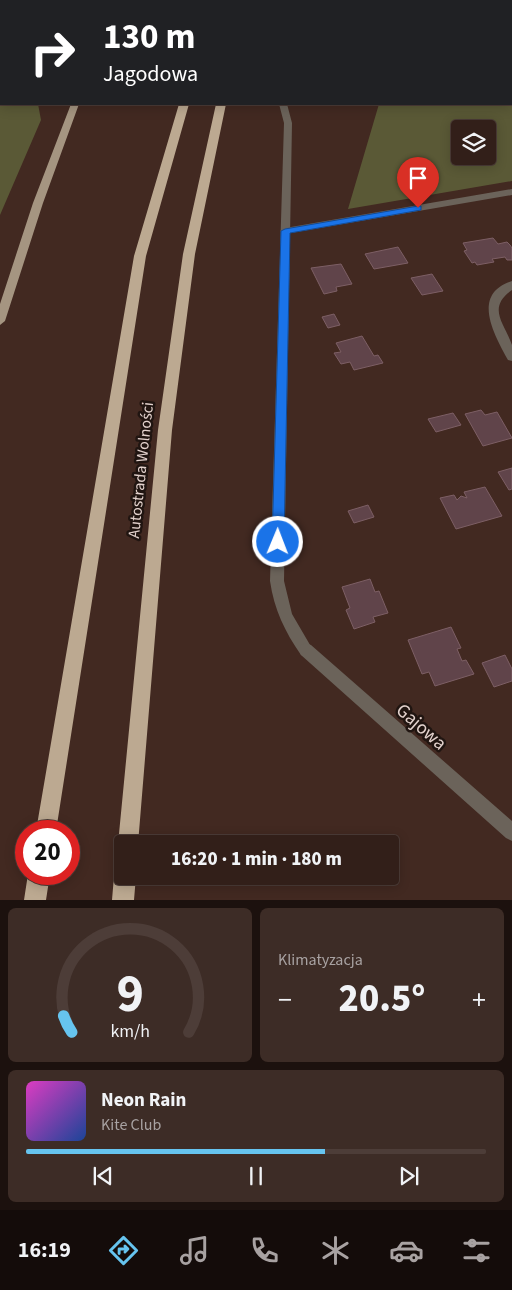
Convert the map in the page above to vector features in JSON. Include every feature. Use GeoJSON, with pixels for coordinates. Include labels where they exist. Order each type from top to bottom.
{"type":"FeatureCollection","features":[{"type":"Feature","properties":{"kind":"highway","name":"Autostrada Wolności"},"geometry":{"type":"LineString","coordinates":[[48,820],[140,256],[184,105]]}},
{"type":"Feature","properties":{"kind":"highway","name":"Autostrada Wolności"},"geometry":{"type":"LineString","coordinates":[[129,835],[165,430],[189,254],[221,105]]}},
{"type":"Feature","properties":{"kind":"highway"},"geometry":{"type":"LineString","coordinates":[[35,900],[37,885]]}},
{"type":"Feature","properties":{"kind":"highway"},"geometry":{"type":"LineString","coordinates":[[123,900],[124,885]]}},
{"type":"Feature","properties":{"kind":"main road"},"geometry":{"type":"LineString","coordinates":[[0,321],[38,203],[75,105]]}},
{"type":"Feature","properties":{"kind":"street","name":"Gajowa"},"geometry":{"type":"LineString","coordinates":[[283,105],[288,123],[277,581],[279,599],[286,622],[306,650],[512,832]]}},
{"type":"Feature","properties":{"kind":"street"},"geometry":{"type":"LineString","coordinates":[[285,231],[512,192]]}},
{"type":"Feature","properties":{"kind":"street"},"geometry":{"type":"LineString","coordinates":[[512,285],[499,292],[493,305],[494,320],[512,357]]}},
{"type":"Feature","properties":{"kind":"shaded area"},"geometry":{"type":"Polygon","coordinates":[[[0,105],[38,105],[41,120],[0,215],[0,105]]]}},
{"type":"Feature","properties":{"kind":"shaded area"},"geometry":{"type":"Polygon","coordinates":[[[379,105],[512,105],[512,181],[348,209],[379,105]]]}},
{"type":"Feature","properties":{"kind":"building"},"geometry":{"type":"Polygon","coordinates":[[[493,238],[498,244],[507,242],[510,245],[512,248],[512,260],[507,260],[505,257],[492,259],[494,262],[477,265],[475,262],[472,263],[464,251],[467,250],[463,243],[493,238]]]}},
{"type":"Feature","properties":{"kind":"building"},"geometry":{"type":"Polygon","coordinates":[[[398,247],[408,263],[374,269],[365,254],[398,247]]]}},
{"type":"Feature","properties":{"kind":"building"},"geometry":{"type":"Polygon","coordinates":[[[341,264],[352,284],[336,287],[337,291],[324,294],[311,268],[341,264]]]}},
{"type":"Feature","properties":{"kind":"building"},"geometry":{"type":"Polygon","coordinates":[[[432,274],[443,291],[422,295],[411,278],[432,274]]]}},
{"type":"Feature","properties":{"kind":"building"},"geometry":{"type":"Polygon","coordinates":[[[334,314],[340,325],[328,328],[322,317],[334,314]]]}},
{"type":"Feature","properties":{"kind":"building"},"geometry":{"type":"Polygon","coordinates":[[[362,336],[374,356],[378,355],[383,363],[354,370],[350,362],[341,364],[334,353],[341,352],[336,343],[362,336]]]}},
{"type":"Feature","properties":{"kind":"building"},"geometry":{"type":"Polygon","coordinates":[[[481,410],[485,415],[497,412],[512,438],[483,446],[465,414],[481,410]]]}},
{"type":"Feature","properties":{"kind":"building"},"geometry":{"type":"Polygon","coordinates":[[[453,413],[461,425],[436,432],[428,419],[453,413]]]}},
{"type":"Feature","properties":{"kind":"building"},"geometry":{"type":"Polygon","coordinates":[[[512,468],[512,489],[509,490],[498,472],[512,468]]]}},
{"type":"Feature","properties":{"kind":"building"},"geometry":{"type":"Polygon","coordinates":[[[485,487],[502,516],[456,529],[440,498],[454,495],[457,500],[461,496],[467,498],[464,492],[485,487]]]}},
{"type":"Feature","properties":{"kind":"building"},"geometry":{"type":"Polygon","coordinates":[[[368,505],[374,517],[354,523],[348,511],[368,505]]]}},
{"type":"Feature","properties":{"kind":"building"},"geometry":{"type":"Polygon","coordinates":[[[370,579],[375,592],[379,591],[388,613],[373,617],[375,622],[354,629],[346,610],[350,608],[342,587],[370,579]]]}},
{"type":"Feature","properties":{"kind":"building"},"geometry":{"type":"Polygon","coordinates":[[[451,627],[461,648],[457,649],[462,661],[466,660],[474,674],[435,686],[429,672],[422,674],[408,640],[451,627]]]}},
{"type":"Feature","properties":{"kind":"building"},"geometry":{"type":"Polygon","coordinates":[[[505,655],[512,669],[512,681],[494,687],[482,663],[505,655]]]}},
{"type":"Feature","properties":{"kind":"route"},"geometry":{"type":"LineString","coordinates":[[278,542],[285,231],[418,208]]}}]}
